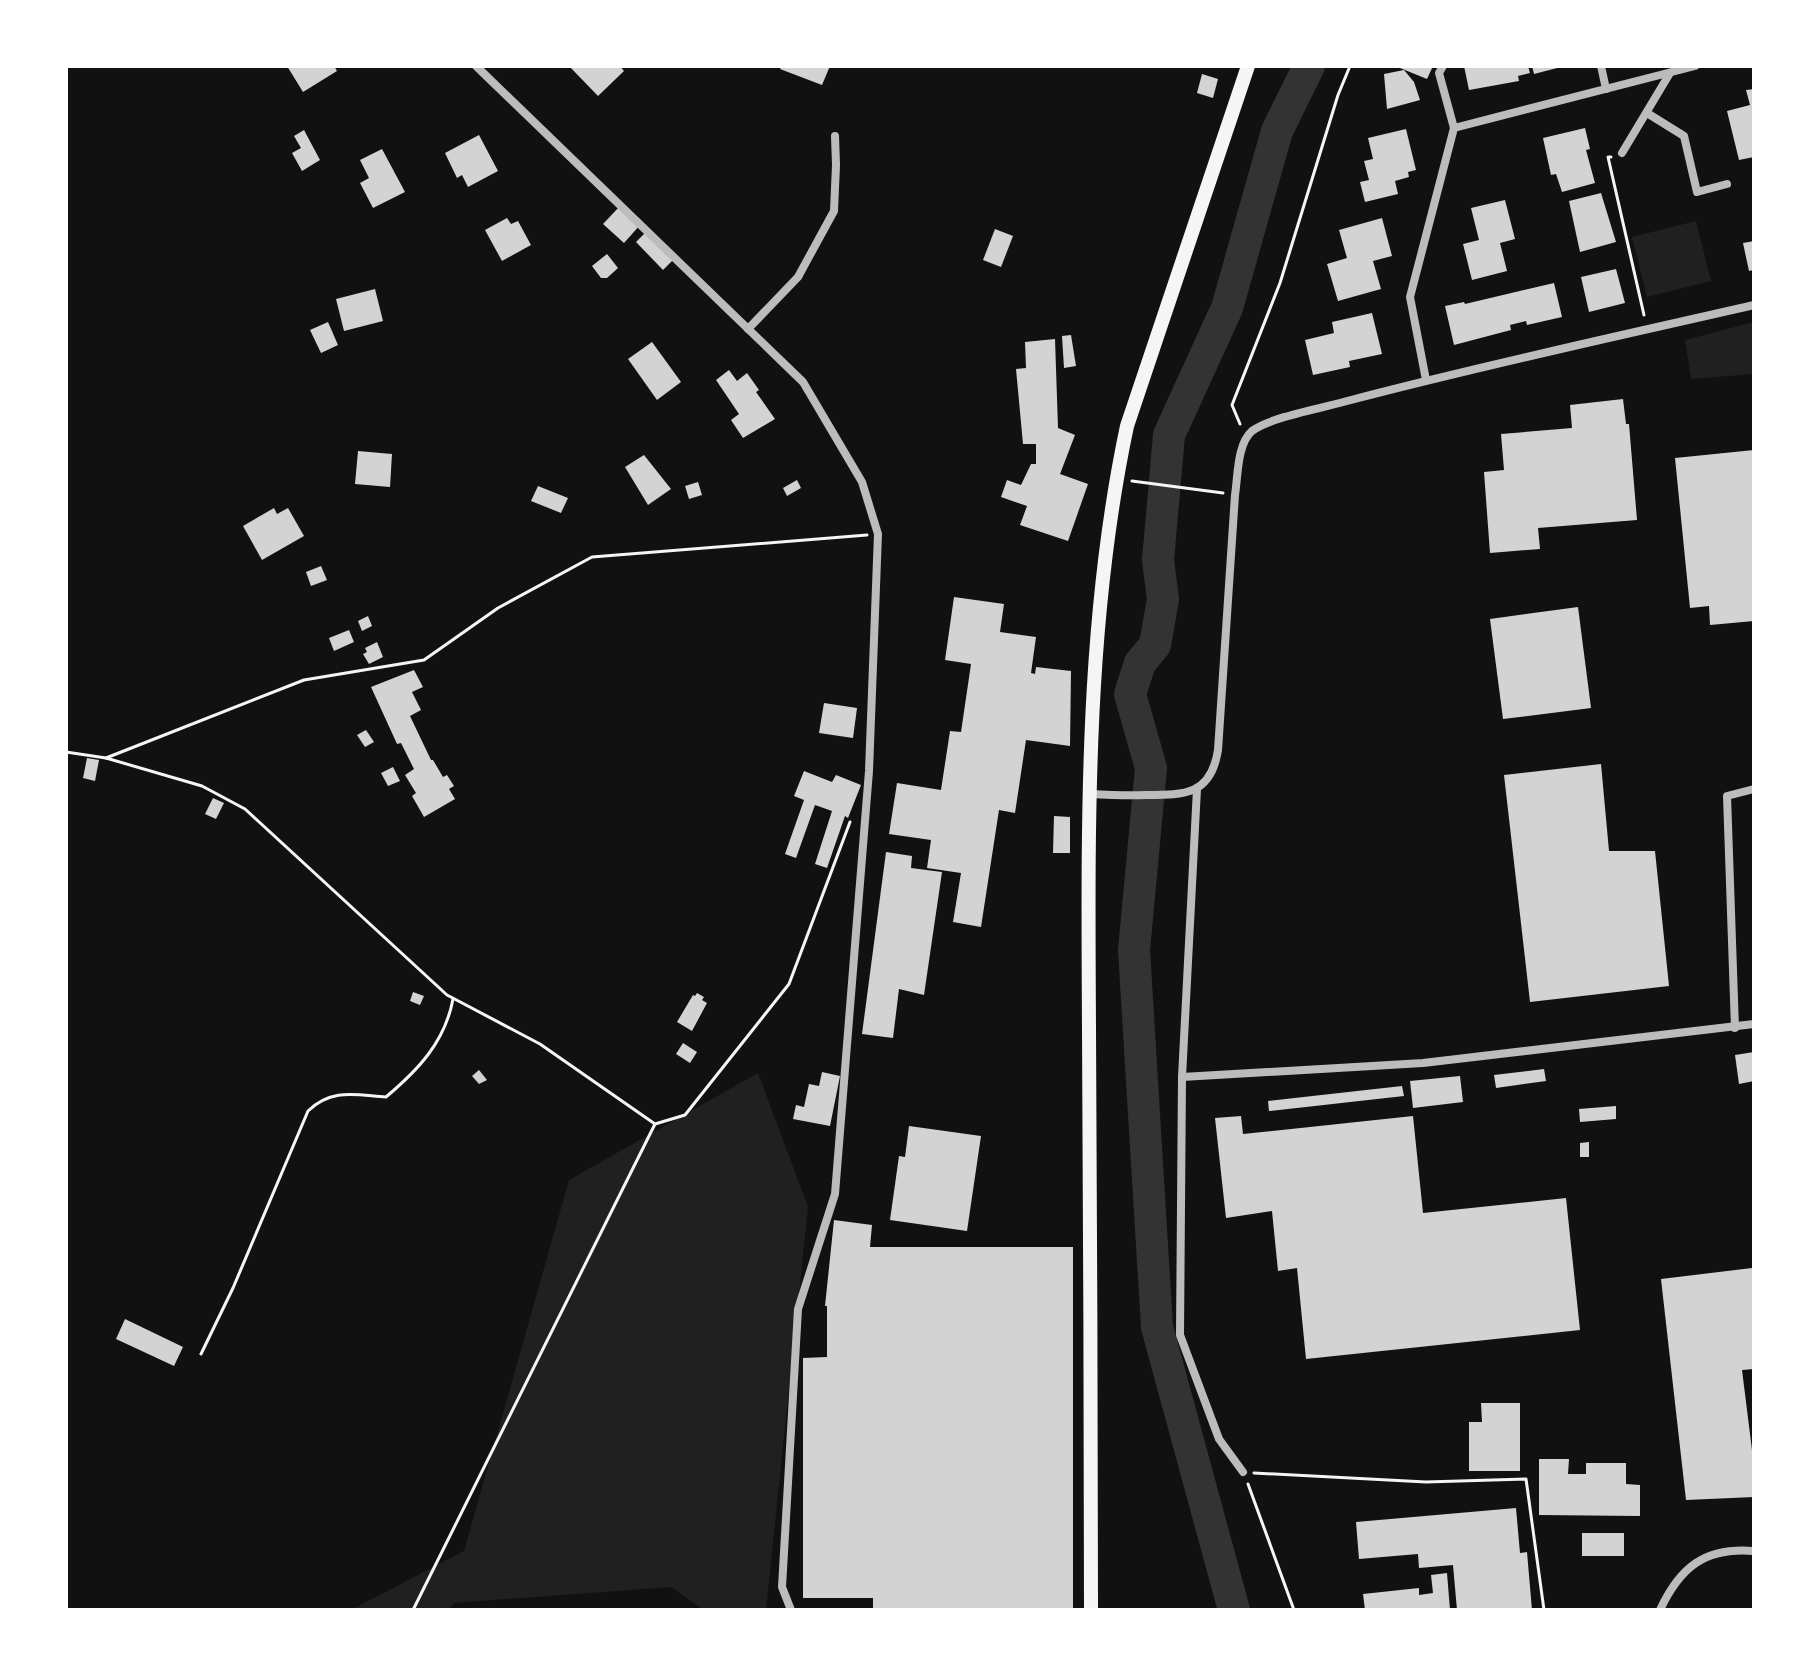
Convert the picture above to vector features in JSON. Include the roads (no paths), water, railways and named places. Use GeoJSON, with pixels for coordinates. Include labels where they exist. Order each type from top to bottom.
{"type":"FeatureCollection","features":[{"type":"Feature","properties":{"kind":"main road"},"geometry":{"type":"LineString","coordinates":[[1091,1610],[1088,794],[1098,616],[1116,478],[1127,426],[1248,66]]}},
{"type":"Feature","properties":{"kind":"street"},"geometry":{"type":"LineString","coordinates":[[476,66],[803,382],[862,482],[878,534],[869,771],[835,1194],[798,1309],[782,1587],[791,1610]]}},
{"type":"Feature","properties":{"kind":"street"},"geometry":{"type":"LineString","coordinates":[[1426,380],[1410,297],[1454,128],[1439,73],[1443,66]]}},
{"type":"Feature","properties":{"kind":"street"},"geometry":{"type":"LineString","coordinates":[[1601,66],[1606,89]]}},
{"type":"Feature","properties":{"kind":"street"},"geometry":{"type":"LineString","coordinates":[[1454,128],[1695,66]]}},
{"type":"Feature","properties":{"kind":"street"},"geometry":{"type":"LineString","coordinates":[[1622,153],[1670,73]]}},
{"type":"Feature","properties":{"kind":"street"},"geometry":{"type":"LineString","coordinates":[[1647,113],[1684,136],[1697,192],[1727,184]]}},
{"type":"Feature","properties":{"kind":"street"},"geometry":{"type":"LineString","coordinates":[[748,329],[798,277],[834,211],[835,136]]}},
{"type":"Feature","properties":{"kind":"street"},"geometry":{"type":"LineString","coordinates":[[1088,794],[1180,795],[1197,789],[1211,774],[1218,750],[1240,460],[1246,438],[1261,426],[1426,380],[1754,305]]}},
{"type":"Feature","properties":{"kind":"street"},"geometry":{"type":"LineString","coordinates":[[1197,789],[1182,1077],[1180,1335],[1219,1439],[1243,1472]]}},
{"type":"Feature","properties":{"kind":"street"},"geometry":{"type":"LineString","coordinates":[[1735,1028],[1727,796],[1754,789]]}},
{"type":"Feature","properties":{"kind":"street"},"geometry":{"type":"LineString","coordinates":[[1182,1077],[1423,1063],[1754,1024]]}},
{"type":"Feature","properties":{"kind":"street"},"geometry":{"type":"LineString","coordinates":[[1660,1610],[1676,1581],[1702,1558],[1736,1550],[1754,1551]]}},
{"type":"Feature","properties":{"kind":"waterway"},"geometry":{"type":"LineString","coordinates":[[1234,1610],[1157,1327],[1134,950],[1151,768],[1130,694],[1140,663],[1155,645],[1163,599],[1158,560],[1169,435],[1227,308],[1277,131],[1309,66]]}}]}
